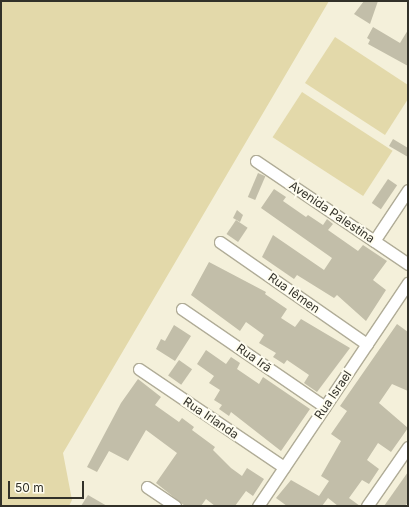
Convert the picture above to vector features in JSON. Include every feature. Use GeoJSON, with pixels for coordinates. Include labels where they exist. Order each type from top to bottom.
{"type":"FeatureCollection","features":[{"type":"Feature","properties":{"kind":"street","name":"Avenida Palestina"},"geometry":{"type":"LineString","coordinates":[[256,161],[408,264]]}},
{"type":"Feature","properties":{"kind":"street"},"geometry":{"type":"LineString","coordinates":[[374,241],[408,190]]}},
{"type":"Feature","properties":{"kind":"street","name":"Rua Iêmen"},"geometry":{"type":"LineString","coordinates":[[220,242],[367,344]]}},
{"type":"Feature","properties":{"kind":"street","name":"Rua Israel"},"geometry":{"type":"LineString","coordinates":[[258,506],[408,283]]}},
{"type":"Feature","properties":{"kind":"street","name":"Rua Irã"},"geometry":{"type":"LineString","coordinates":[[182,309],[325,407]]}},
{"type":"Feature","properties":{"kind":"street","name":"Rua Irlanda"},"geometry":{"type":"LineString","coordinates":[[139,369],[284,467]]}},
{"type":"Feature","properties":{"kind":"street"},"geometry":{"type":"LineString","coordinates":[[367,506],[408,447]]}},
{"type":"Feature","properties":{"kind":"street"},"geometry":{"type":"LineString","coordinates":[[147,488],[175,506]]}},
{"type":"Feature","properties":{"kind":"shaded area"},"geometry":{"type":"Polygon","coordinates":[[[1,1],[329,1],[63,453],[72,500],[69,506],[1,506],[1,1]]]}},
{"type":"Feature","properties":{"kind":"shaded area"},"geometry":{"type":"Polygon","coordinates":[[[335,37],[408,85],[408,99],[385,135],[305,83],[335,37]]]}},
{"type":"Feature","properties":{"kind":"shaded area"},"geometry":{"type":"Polygon","coordinates":[[[302,92],[393,151],[363,196],[273,137],[302,92]]]}},
{"type":"Feature","properties":{"kind":"building"},"geometry":{"type":"Polygon","coordinates":[[[364,1],[378,1],[370,24],[354,14],[364,1]]]}},
{"type":"Feature","properties":{"kind":"building"},"geometry":{"type":"Polygon","coordinates":[[[373,27],[400,43],[408,30],[408,66],[368,44],[370,40],[367,38],[373,27]]]}},
{"type":"Feature","properties":{"kind":"building"},"geometry":{"type":"Polygon","coordinates":[[[393,139],[408,148],[408,157],[389,146],[393,139]]]}},
{"type":"Feature","properties":{"kind":"building"},"geometry":{"type":"Polygon","coordinates":[[[258,173],[265,176],[255,200],[248,197],[258,173]]]}},
{"type":"Feature","properties":{"kind":"building"},"geometry":{"type":"Polygon","coordinates":[[[388,179],[397,185],[381,209],[372,203],[388,179]]]}},
{"type":"Feature","properties":{"kind":"building"},"geometry":{"type":"Polygon","coordinates":[[[274,189],[286,197],[283,201],[306,217],[308,215],[323,225],[327,219],[333,224],[328,230],[358,251],[363,245],[387,261],[373,280],[386,290],[366,321],[337,295],[334,298],[297,275],[294,279],[262,257],[273,235],[324,270],[332,258],[261,208],[274,189]]]}},
{"type":"Feature","properties":{"kind":"building"},"geometry":{"type":"Polygon","coordinates":[[[237,210],[243,215],[240,222],[233,218],[237,210]]]}},
{"type":"Feature","properties":{"kind":"building"},"geometry":{"type":"Polygon","coordinates":[[[236,220],[248,228],[238,242],[226,234],[236,220]]]}},
{"type":"Feature","properties":{"kind":"building"},"geometry":{"type":"Polygon","coordinates":[[[209,262],[266,292],[265,294],[287,309],[281,318],[295,327],[301,319],[350,348],[317,392],[304,383],[309,375],[287,360],[284,364],[273,357],[276,353],[259,343],[264,335],[246,322],[240,331],[191,295],[209,262]]]}},
{"type":"Feature","properties":{"kind":"building"},"geometry":{"type":"Polygon","coordinates":[[[397,324],[408,332],[408,391],[392,384],[379,403],[408,428],[391,452],[378,443],[367,460],[379,469],[369,484],[362,480],[349,498],[360,506],[338,506],[328,498],[322,506],[287,506],[276,498],[291,480],[319,496],[329,481],[321,476],[341,441],[331,434],[347,411],[340,406],[397,324]]]}},
{"type":"Feature","properties":{"kind":"building"},"geometry":{"type":"Polygon","coordinates":[[[174,325],[191,336],[175,361],[156,349],[161,339],[165,341],[174,325]]]}},
{"type":"Feature","properties":{"kind":"building"},"geometry":{"type":"Polygon","coordinates":[[[206,350],[226,364],[231,357],[240,363],[237,369],[259,384],[263,377],[310,409],[281,451],[231,412],[229,416],[219,409],[222,405],[214,400],[220,390],[209,383],[214,376],[197,364],[206,350]]]}},
{"type":"Feature","properties":{"kind":"building"},"geometry":{"type":"Polygon","coordinates":[[[179,360],[192,369],[181,385],[168,376],[179,360]]]}},
{"type":"Feature","properties":{"kind":"building"},"geometry":{"type":"Polygon","coordinates":[[[138,379],[161,397],[155,405],[179,422],[182,418],[194,427],[192,430],[215,447],[213,450],[231,468],[242,476],[247,468],[264,479],[253,496],[246,491],[235,506],[215,506],[206,499],[201,506],[185,506],[156,483],[177,453],[146,430],[128,461],[109,451],[97,472],[87,467],[121,403],[138,379]]]}},
{"type":"Feature","properties":{"kind":"building"},"geometry":{"type":"Polygon","coordinates":[[[408,472],[408,502],[405,506],[384,506],[408,472]]]}},
{"type":"Feature","properties":{"kind":"building"},"geometry":{"type":"Polygon","coordinates":[[[88,495],[107,506],[81,506],[88,495]]]}}]}
